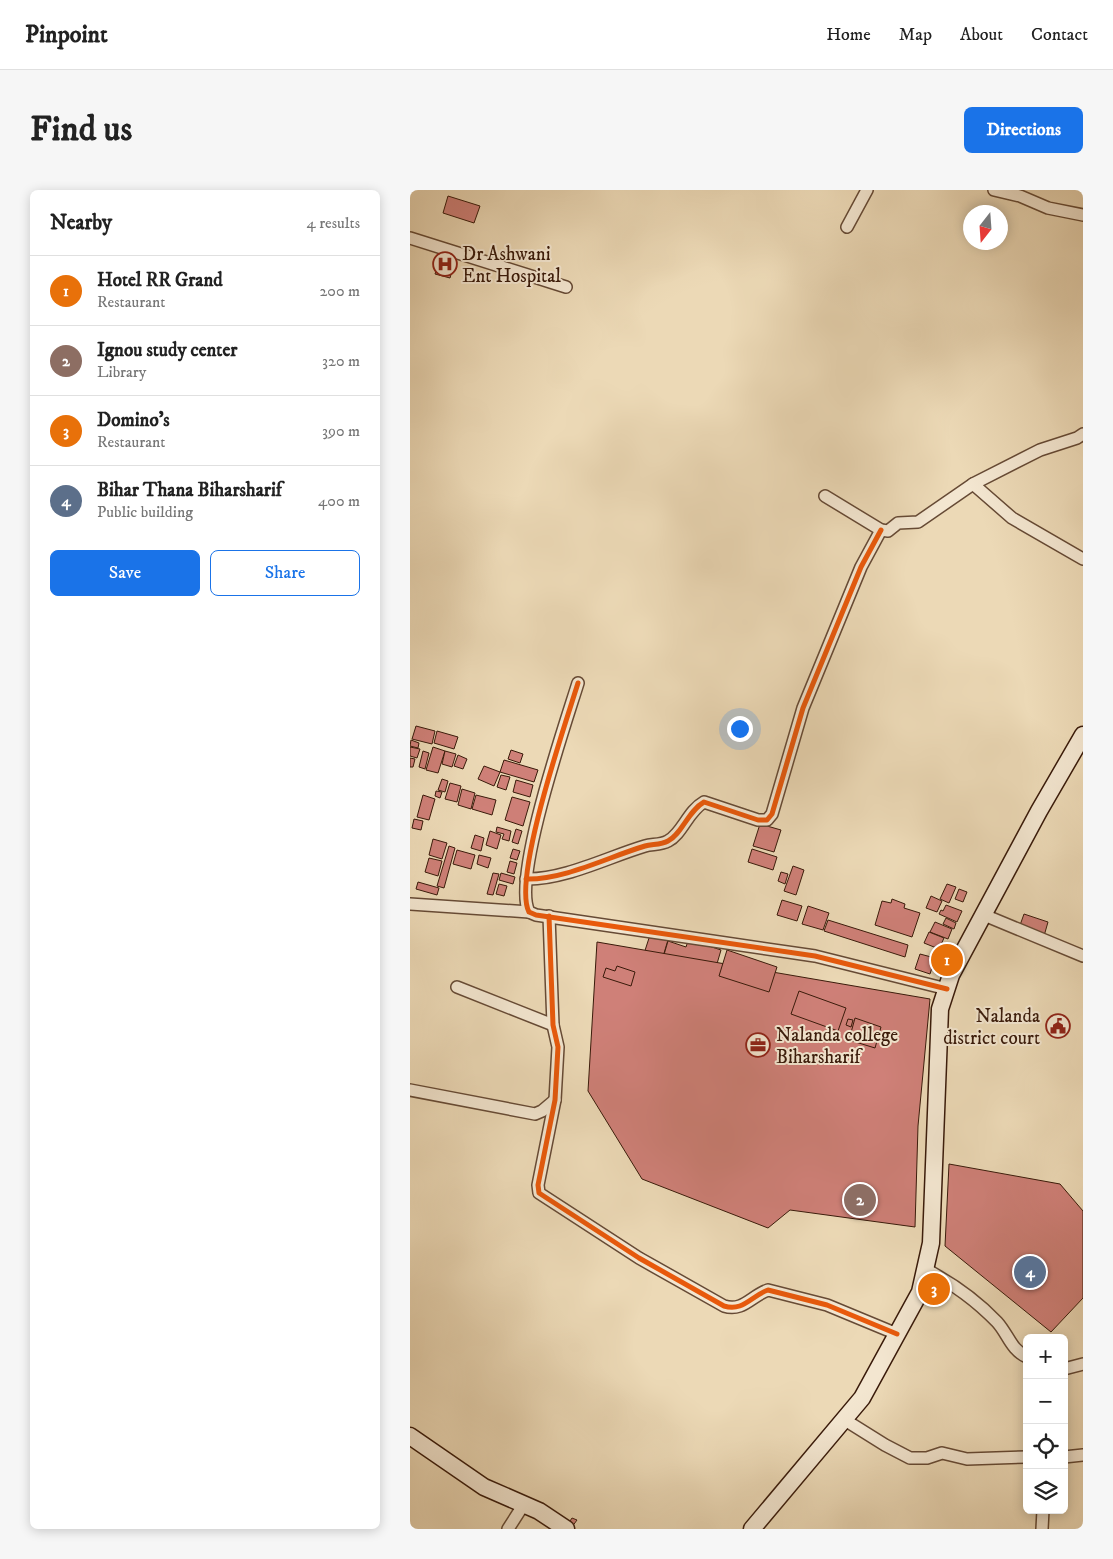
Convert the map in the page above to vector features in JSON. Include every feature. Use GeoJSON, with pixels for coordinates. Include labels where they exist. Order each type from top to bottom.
{"type":"FeatureCollection","features":[{"type":"Feature","properties":{"kind":"main road"},"geometry":{"type":"LineString","coordinates":[[752,1529],[862,1398],[920,1292],[931,1243],[940,1009],[951,975],[1039,811],[1083,735]]}},
{"type":"Feature","properties":{"kind":"main road"},"geometry":{"type":"LineString","coordinates":[[410,1436],[484,1487],[539,1511],[566,1529]]}},
{"type":"Feature","properties":{"kind":"street"},"geometry":{"type":"LineString","coordinates":[[847,227],[867,190]]}},
{"type":"Feature","properties":{"kind":"street"},"geometry":{"type":"LineString","coordinates":[[994,190],[1020,196],[1048,208],[1083,215]]}},
{"type":"Feature","properties":{"kind":"street"},"geometry":{"type":"LineString","coordinates":[[410,238],[566,287]]}},
{"type":"Feature","properties":{"kind":"street"},"geometry":{"type":"LineString","coordinates":[[825,496],[881,530],[888,531],[898,523],[918,522],[973,484],[1040,450],[1077,438],[1083,434]]}},
{"type":"Feature","properties":{"kind":"street"},"geometry":{"type":"LineString","coordinates":[[973,484],[1012,518],[1083,559]]}},
{"type":"Feature","properties":{"kind":"street"},"geometry":{"type":"LineString","coordinates":[[526,879],[550,878],[647,845],[668,841],[675,835],[696,806],[704,802],[758,820],[767,820],[772,814],[803,708],[861,567],[881,530]]}},
{"type":"Feature","properties":{"kind":"street"},"geometry":{"type":"LineString","coordinates":[[529,912],[525,905],[526,879],[538,816],[578,683]]}},
{"type":"Feature","properties":{"kind":"street"},"geometry":{"type":"LineString","coordinates":[[410,904],[529,912],[815,956],[947,989]]}},
{"type":"Feature","properties":{"kind":"street"},"geometry":{"type":"LineString","coordinates":[[984,915],[1083,956]]}},
{"type":"Feature","properties":{"kind":"street"},"geometry":{"type":"LineString","coordinates":[[549,916],[553,1025],[558,1047],[555,1100],[538,1185],[539,1193],[639,1258],[724,1306],[732,1309],[739,1307],[768,1290],[827,1305],[897,1334]]}},
{"type":"Feature","properties":{"kind":"street"},"geometry":{"type":"LineString","coordinates":[[456,987],[553,1025]]}},
{"type":"Feature","properties":{"kind":"street"},"geometry":{"type":"LineString","coordinates":[[410,1090],[535,1114],[542,1111],[555,1100]]}},
{"type":"Feature","properties":{"kind":"street"},"geometry":{"type":"LineString","coordinates":[[925,1269],[949,1282],[996,1322],[1018,1353],[1023,1355]]}},
{"type":"Feature","properties":{"kind":"street"},"geometry":{"type":"LineString","coordinates":[[1068,1368],[1083,1364]]}},
{"type":"Feature","properties":{"kind":"street"},"geometry":{"type":"LineString","coordinates":[[845,1420],[884,1445],[910,1458],[927,1458],[942,1454],[967,1459],[1023,1457]]}},
{"type":"Feature","properties":{"kind":"street"},"geometry":{"type":"LineString","coordinates":[[1068,1457],[1083,1455]]}},
{"type":"Feature","properties":{"kind":"street"},"geometry":{"type":"LineString","coordinates":[[508,1529],[524,1504]]}},
{"type":"Feature","properties":{"kind":"street"},"geometry":{"type":"LineString","coordinates":[[1042,1529],[1043,1514]]}},
{"type":"Feature","properties":{"kind":"building"},"geometry":{"type":"Polygon","coordinates":[[[448,196],[480,206],[474,223],[443,213],[448,196]]]}},
{"type":"Feature","properties":{"kind":"building"},"geometry":{"type":"Polygon","coordinates":[[[442,252],[456,256],[450,278],[435,274],[442,252]]]}},
{"type":"Feature","properties":{"kind":"building"},"geometry":{"type":"Polygon","coordinates":[[[416,726],[435,731],[432,744],[412,739],[416,726]]]}},
{"type":"Feature","properties":{"kind":"building"},"geometry":{"type":"Polygon","coordinates":[[[437,731],[458,737],[454,749],[434,743],[437,731]]]}},
{"type":"Feature","properties":{"kind":"building"},"geometry":{"type":"Polygon","coordinates":[[[411,740],[419,743],[418,748],[410,746],[411,740]]]}},
{"type":"Feature","properties":{"kind":"building"},"geometry":{"type":"Polygon","coordinates":[[[410,747],[420,749],[417,758],[410,756],[410,747]]]}},
{"type":"Feature","properties":{"kind":"building"},"geometry":{"type":"Polygon","coordinates":[[[433,747],[445,751],[438,773],[426,770],[433,747]]]}},
{"type":"Feature","properties":{"kind":"building"},"geometry":{"type":"Polygon","coordinates":[[[511,750],[523,754],[520,763],[508,759],[511,750]]]}},
{"type":"Feature","properties":{"kind":"building"},"geometry":{"type":"Polygon","coordinates":[[[423,751],[429,753],[425,769],[419,767],[423,751]]]}},
{"type":"Feature","properties":{"kind":"building"},"geometry":{"type":"Polygon","coordinates":[[[445,751],[456,754],[452,767],[442,764],[445,751]]]}},
{"type":"Feature","properties":{"kind":"building"},"geometry":{"type":"Polygon","coordinates":[[[458,755],[467,759],[463,769],[454,766],[458,755]]]}},
{"type":"Feature","properties":{"kind":"building"},"geometry":{"type":"Polygon","coordinates":[[[410,758],[415,759],[413,767],[410,767],[410,758]]]}},
{"type":"Feature","properties":{"kind":"building"},"geometry":{"type":"Polygon","coordinates":[[[504,760],[538,770],[534,782],[500,772],[504,760]]]}},
{"type":"Feature","properties":{"kind":"building"},"geometry":{"type":"Polygon","coordinates":[[[484,766],[500,772],[494,786],[478,779],[484,766]]]}},
{"type":"Feature","properties":{"kind":"building"},"geometry":{"type":"Polygon","coordinates":[[[501,775],[510,777],[506,790],[497,787],[501,775]]]}},
{"type":"Feature","properties":{"kind":"building"},"geometry":{"type":"Polygon","coordinates":[[[442,779],[448,781],[445,792],[438,790],[442,779]]]}},
{"type":"Feature","properties":{"kind":"building"},"geometry":{"type":"Polygon","coordinates":[[[516,780],[533,785],[530,797],[513,792],[516,780]]]}},
{"type":"Feature","properties":{"kind":"building"},"geometry":{"type":"Polygon","coordinates":[[[450,783],[461,786],[457,802],[445,799],[450,783]]]}},
{"type":"Feature","properties":{"kind":"building"},"geometry":{"type":"Polygon","coordinates":[[[462,789],[475,793],[471,809],[458,805],[462,789]]]}},
{"type":"Feature","properties":{"kind":"building"},"geometry":{"type":"Polygon","coordinates":[[[436,791],[442,792],[440,798],[435,796],[436,791]]]}},
{"type":"Feature","properties":{"kind":"building"},"geometry":{"type":"Polygon","coordinates":[[[423,795],[435,799],[429,820],[417,817],[423,795]]]}},
{"type":"Feature","properties":{"kind":"building"},"geometry":{"type":"Polygon","coordinates":[[[476,795],[496,800],[492,815],[472,809],[476,795]]]}},
{"type":"Feature","properties":{"kind":"building"},"geometry":{"type":"Polygon","coordinates":[[[512,797],[530,802],[523,826],[505,820],[512,797]]]}},
{"type":"Feature","properties":{"kind":"building"},"geometry":{"type":"Polygon","coordinates":[[[414,819],[423,821],[421,830],[412,828],[414,819]]]}},
{"type":"Feature","properties":{"kind":"building"},"geometry":{"type":"Polygon","coordinates":[[[760,824],[781,830],[774,852],[753,846],[760,824]]]}},
{"type":"Feature","properties":{"kind":"building"},"geometry":{"type":"Polygon","coordinates":[[[497,827],[511,831],[509,841],[502,839],[504,834],[496,832],[497,827]]]}},
{"type":"Feature","properties":{"kind":"building"},"geometry":{"type":"Polygon","coordinates":[[[516,829],[522,831],[518,844],[512,842],[516,829]]]}},
{"type":"Feature","properties":{"kind":"building"},"geometry":{"type":"Polygon","coordinates":[[[490,831],[501,835],[497,849],[486,845],[490,831]]]}},
{"type":"Feature","properties":{"kind":"building"},"geometry":{"type":"Polygon","coordinates":[[[475,835],[484,838],[481,851],[471,848],[475,835]]]}},
{"type":"Feature","properties":{"kind":"building"},"geometry":{"type":"Polygon","coordinates":[[[433,839],[447,843],[442,859],[429,855],[433,839]]]}},
{"type":"Feature","properties":{"kind":"building"},"geometry":{"type":"Polygon","coordinates":[[[449,846],[455,848],[444,888],[437,886],[449,846]]]}},
{"type":"Feature","properties":{"kind":"building"},"geometry":{"type":"Polygon","coordinates":[[[513,849],[520,851],[517,860],[510,858],[513,849]]]}},
{"type":"Feature","properties":{"kind":"building"},"geometry":{"type":"Polygon","coordinates":[[[752,849],[777,857],[773,870],[748,862],[752,849]]]}},
{"type":"Feature","properties":{"kind":"building"},"geometry":{"type":"Polygon","coordinates":[[[457,850],[475,855],[471,869],[453,864],[457,850]]]}},
{"type":"Feature","properties":{"kind":"building"},"geometry":{"type":"Polygon","coordinates":[[[479,855],[491,858],[488,868],[477,864],[479,855]]]}},
{"type":"Feature","properties":{"kind":"building"},"geometry":{"type":"Polygon","coordinates":[[[429,858],[442,861],[438,876],[425,872],[429,858]]]}},
{"type":"Feature","properties":{"kind":"building"},"geometry":{"type":"Polygon","coordinates":[[[510,861],[517,863],[514,874],[507,872],[510,861]]]}},
{"type":"Feature","properties":{"kind":"building"},"geometry":{"type":"Polygon","coordinates":[[[793,866],[804,870],[796,895],[784,891],[793,866]]]}},
{"type":"Feature","properties":{"kind":"building"},"geometry":{"type":"Polygon","coordinates":[[[781,872],[788,874],[785,884],[778,881],[781,872]]]}},
{"type":"Feature","properties":{"kind":"building"},"geometry":{"type":"Polygon","coordinates":[[[493,873],[499,874],[493,895],[487,894],[493,873]]]}},
{"type":"Feature","properties":{"kind":"building"},"geometry":{"type":"Polygon","coordinates":[[[501,873],[515,877],[513,884],[499,880],[501,873]]]}},
{"type":"Feature","properties":{"kind":"building"},"geometry":{"type":"Polygon","coordinates":[[[418,882],[439,888],[437,895],[416,889],[418,882]]]}},
{"type":"Feature","properties":{"kind":"building"},"geometry":{"type":"Polygon","coordinates":[[[499,884],[507,886],[504,896],[496,894],[499,884]]]}},
{"type":"Feature","properties":{"kind":"building"},"geometry":{"type":"Polygon","coordinates":[[[947,884],[956,887],[949,903],[940,899],[947,884]]]}},
{"type":"Feature","properties":{"kind":"building"},"geometry":{"type":"Polygon","coordinates":[[[959,889],[967,892],[963,902],[955,899],[959,889]]]}},
{"type":"Feature","properties":{"kind":"building"},"geometry":{"type":"Polygon","coordinates":[[[931,896],[942,901],[937,912],[926,908],[931,896]]]}},
{"type":"Feature","properties":{"kind":"building"},"geometry":{"type":"Polygon","coordinates":[[[892,899],[905,904],[904,908],[920,913],[912,937],[875,925],[882,901],[891,903],[892,899]]]}},
{"type":"Feature","properties":{"kind":"building"},"geometry":{"type":"Polygon","coordinates":[[[782,900],[802,906],[797,921],[777,915],[782,900]]]}},
{"type":"Feature","properties":{"kind":"building"},"geometry":{"type":"Polygon","coordinates":[[[946,905],[962,911],[957,922],[939,914],[946,905]]]}},
{"type":"Feature","properties":{"kind":"building"},"geometry":{"type":"Polygon","coordinates":[[[808,906],[829,913],[823,930],[802,924],[808,906]]]}},
{"type":"Feature","properties":{"kind":"building"},"geometry":{"type":"Polygon","coordinates":[[[1024,914],[1048,922],[1044,936],[1019,928],[1024,914]]]}},
{"type":"Feature","properties":{"kind":"building"},"geometry":{"type":"Polygon","coordinates":[[[946,918],[956,923],[954,929],[943,924],[946,918]]]}},
{"type":"Feature","properties":{"kind":"building"},"geometry":{"type":"Polygon","coordinates":[[[828,920],[908,945],[905,957],[824,931],[828,920]]]}},
{"type":"Feature","properties":{"kind":"building"},"geometry":{"type":"Polygon","coordinates":[[[935,922],[952,929],[948,939],[930,932],[935,922]]]}},
{"type":"Feature","properties":{"kind":"building"},"geometry":{"type":"Polygon","coordinates":[[[929,932],[944,938],[939,949],[924,943],[929,932]]]}},
{"type":"Feature","properties":{"kind":"building"},"geometry":{"type":"Polygon","coordinates":[[[650,935],[668,940],[648,1006],[629,1000],[650,935]]]}},
{"type":"Feature","properties":{"kind":"building"},"geometry":{"type":"Polygon","coordinates":[[[668,941],[686,947],[688,941],[699,945],[700,943],[721,950],[714,974],[663,958],[668,941]]]}},
{"type":"Feature","properties":{"kind":"building","name":"Nalanda college Biharsharif"},"geometry":{"type":"Polygon","coordinates":[[[597,942],[930,999],[918,1126],[915,1227],[790,1210],[768,1228],[642,1179],[588,1091],[597,942]]]}},
{"type":"Feature","properties":{"kind":"building"},"geometry":{"type":"Polygon","coordinates":[[[727,950],[777,967],[769,992],[719,976],[727,950]]]}},
{"type":"Feature","properties":{"kind":"building"},"geometry":{"type":"Polygon","coordinates":[[[920,954],[935,958],[930,974],[915,969],[920,954]]]}},
{"type":"Feature","properties":{"kind":"building"},"geometry":{"type":"Polygon","coordinates":[[[617,966],[635,972],[631,986],[603,977],[606,968],[615,971],[617,966]]]}},
{"type":"Feature","properties":{"kind":"building"},"geometry":{"type":"Polygon","coordinates":[[[799,991],[846,1008],[838,1031],[791,1014],[799,991]]]}},
{"type":"Feature","properties":{"kind":"building"},"geometry":{"type":"Polygon","coordinates":[[[855,1018],[881,1027],[875,1048],[849,1040],[855,1018]]]}},
{"type":"Feature","properties":{"kind":"building"},"geometry":{"type":"Polygon","coordinates":[[[848,1019],[853,1020],[851,1027],[846,1025],[848,1019]]]}},
{"type":"Feature","properties":{"kind":"building"},"geometry":{"type":"Polygon","coordinates":[[[949,1164],[1060,1184],[1083,1211],[1083,1298],[1051,1332],[945,1246],[949,1164]]]}},
{"type":"Feature","properties":{"kind":"building"},"geometry":{"type":"Polygon","coordinates":[[[572,1518],[577,1520],[572,1527],[568,1524],[572,1518]]]}},
{"type":"Feature","properties":{"kind":"cycle path"},"geometry":{"type":"LineString","coordinates":[[526,879],[571,872],[645,846],[665,842],[673,838],[698,806],[704,802],[758,820],[767,820],[772,814],[803,708],[861,567],[881,530]]}},
{"type":"Feature","properties":{"kind":"cycle path"},"geometry":{"type":"LineString","coordinates":[[578,683],[552,765],[534,836],[528,868],[526,894],[529,912],[536,915],[815,956],[947,989]]}},
{"type":"Feature","properties":{"kind":"cycle path"},"geometry":{"type":"LineString","coordinates":[[549,916],[553,1025],[558,1047],[555,1100],[538,1185],[539,1193],[639,1258],[724,1306],[736,1307],[742,1305],[768,1290],[827,1305],[897,1334]]}},
{"type":"Feature","properties":{"kind":"place","name":"Dr Ashwani Ent Hospital"},"geometry":{"type":"Point","coordinates":[445,264]}},
{"type":"Feature","properties":{"kind":"place","name":"Hotel RR Grand"},"geometry":{"type":"Point","coordinates":[947,960]}},
{"type":"Feature","properties":{"kind":"place","name":"Nalanda district court"},"geometry":{"type":"Point","coordinates":[1058,1026]}},
{"type":"Feature","properties":{"kind":"place","name":"Nalanda college Biharsharif"},"geometry":{"type":"Point","coordinates":[758,1045]}},
{"type":"Feature","properties":{"kind":"place","name":"Ignou study center"},"geometry":{"type":"Point","coordinates":[860,1200]}},
{"type":"Feature","properties":{"kind":"place","name":"Bihar Thana Biharsharif"},"geometry":{"type":"Point","coordinates":[1030,1272]}},
{"type":"Feature","properties":{"kind":"place","name":"Domino's"},"geometry":{"type":"Point","coordinates":[934,1289]}}]}
